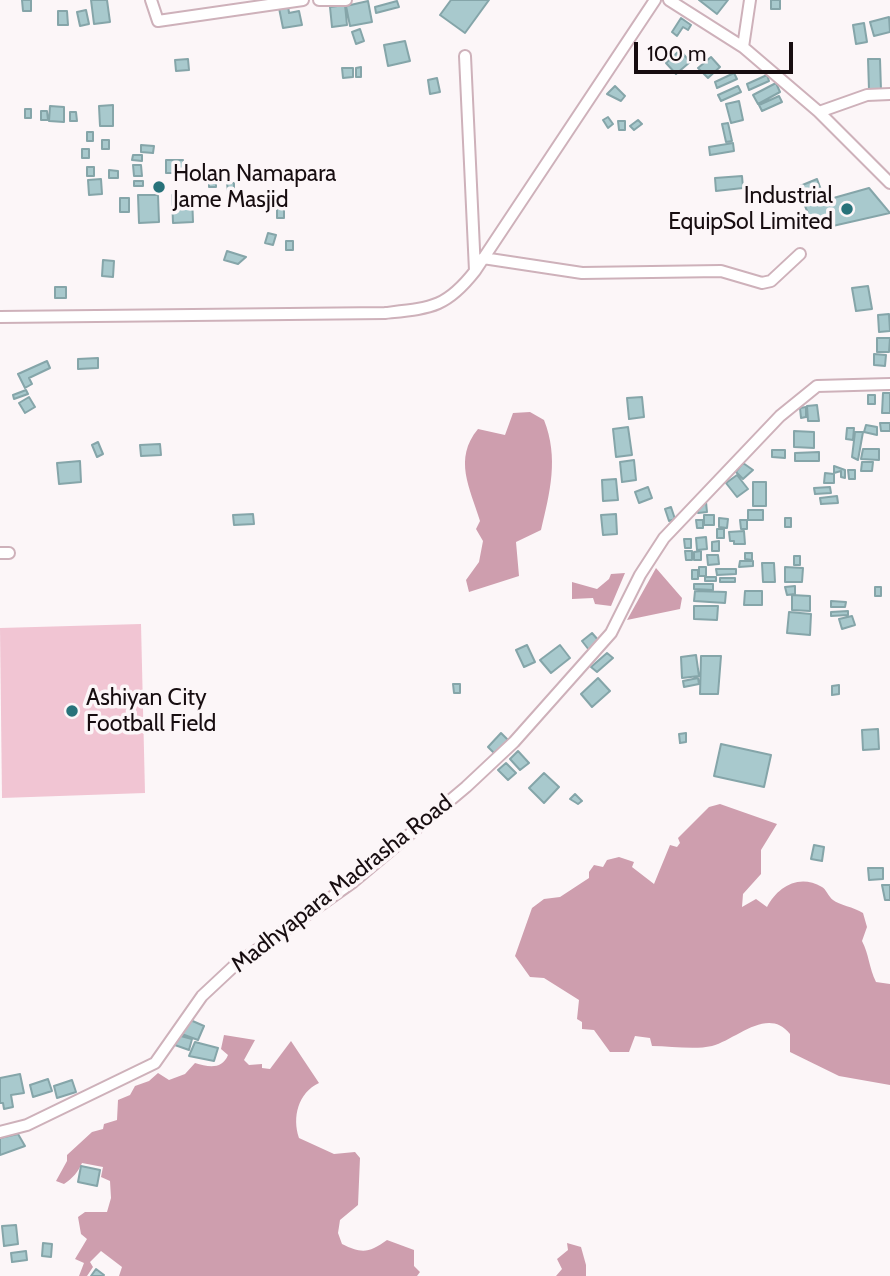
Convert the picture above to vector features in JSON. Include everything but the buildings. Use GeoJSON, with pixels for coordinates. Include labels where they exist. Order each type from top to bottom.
{"type":"FeatureCollection","features":[{"type":"Feature","properties":{"kind":"street"},"geometry":{"type":"LineString","coordinates":[[151,0],[158,21],[303,0]]}},
{"type":"Feature","properties":{"kind":"street"},"geometry":{"type":"LineString","coordinates":[[319,0],[346,0]]}},
{"type":"Feature","properties":{"kind":"street"},"geometry":{"type":"LineString","coordinates":[[0,317],[385,313],[438,304],[451,299],[475,271],[655,0]]}},
{"type":"Feature","properties":{"kind":"street"},"geometry":{"type":"LineString","coordinates":[[670,0],[743,47],[819,113],[890,183]]}},
{"type":"Feature","properties":{"kind":"street"},"geometry":{"type":"LineString","coordinates":[[743,47],[750,0]]}},
{"type":"Feature","properties":{"kind":"street"},"geometry":{"type":"LineString","coordinates":[[465,56],[475,271]]}},
{"type":"Feature","properties":{"kind":"street"},"geometry":{"type":"LineString","coordinates":[[819,113],[867,95],[890,94]]}},
{"type":"Feature","properties":{"kind":"street"},"geometry":{"type":"LineString","coordinates":[[483,258],[582,273],[721,271],[762,283],[771,281],[800,254]]}},
{"type":"Feature","properties":{"kind":"street","name":"Madhyapara Madrasha Road"},"geometry":{"type":"LineString","coordinates":[[0,1132],[27,1125],[155,1063],[202,996],[233,967],[353,881],[466,788],[514,742],[611,634],[640,575],[664,538],[780,416],[817,386],[890,384]]}},
{"type":"Feature","properties":{"kind":"shaded area"},"geometry":{"type":"Polygon","coordinates":[[[530,412],[544,420],[551,448],[552,475],[541,530],[516,542],[519,576],[469,592],[466,580],[479,562],[483,541],[476,529],[480,521],[468,485],[466,451],[478,429],[505,435],[513,413],[530,412]]]}},
{"type":"Feature","properties":{"kind":"shaded area"},"geometry":{"type":"Polygon","coordinates":[[[656,568],[682,598],[680,609],[627,620],[656,568]]]}},
{"type":"Feature","properties":{"kind":"shaded area"},"geometry":{"type":"Polygon","coordinates":[[[625,573],[611,606],[595,604],[593,598],[572,599],[572,582],[597,589],[611,574],[625,573]]]}},
{"type":"Feature","properties":{"kind":"shaded area","name":"Ashiyan City Football Field"},"geometry":{"type":"Polygon","coordinates":[[[141,624],[145,793],[2,798],[0,628],[141,624]]]}},
{"type":"Feature","properties":{"kind":"shaded area"},"geometry":{"type":"Polygon","coordinates":[[[720,804],[777,824],[761,850],[761,874],[743,894],[742,907],[756,899],[767,907],[782,889],[797,882],[805,882],[822,887],[836,902],[863,913],[867,927],[862,941],[874,977],[876,982],[890,984],[890,1085],[839,1076],[790,1052],[790,1034],[781,1026],[772,1023],[752,1027],[712,1046],[652,1046],[650,1038],[635,1036],[629,1052],[610,1052],[594,1030],[582,1029],[582,1022],[577,1019],[579,1000],[544,978],[530,977],[515,956],[532,908],[544,899],[560,897],[589,878],[589,872],[594,865],[603,867],[607,860],[619,857],[634,862],[632,867],[654,884],[670,845],[677,847],[680,843],[678,838],[709,807],[720,804]]]}},
{"type":"Feature","properties":{"kind":"shaded area"},"geometry":{"type":"Polygon","coordinates":[[[224,1035],[255,1040],[244,1060],[249,1065],[262,1064],[262,1068],[270,1069],[291,1041],[319,1083],[306,1093],[298,1106],[296,1122],[299,1138],[334,1154],[355,1152],[360,1158],[358,1205],[340,1220],[338,1233],[342,1244],[365,1251],[387,1240],[414,1250],[414,1266],[420,1272],[417,1276],[119,1276],[122,1267],[101,1251],[90,1262],[93,1267],[87,1276],[79,1276],[84,1263],[75,1259],[87,1239],[81,1234],[78,1217],[85,1212],[107,1212],[111,1198],[110,1181],[101,1177],[103,1167],[82,1163],[75,1175],[64,1184],[56,1181],[67,1161],[67,1155],[92,1132],[117,1120],[118,1100],[130,1095],[135,1086],[149,1081],[158,1073],[169,1080],[185,1074],[195,1063],[210,1066],[222,1063],[228,1055],[221,1049],[224,1035]]]}},
{"type":"Feature","properties":{"kind":"shaded area"},"geometry":{"type":"Polygon","coordinates":[[[567,1243],[581,1247],[586,1276],[556,1276],[562,1269],[557,1259],[568,1250],[567,1243]]]}},
{"type":"Feature","properties":{"kind":"place","name":"Holan Namapara Jame Masjid"},"geometry":{"type":"Point","coordinates":[159,187]}},
{"type":"Feature","properties":{"kind":"place","name":"Industrial EquipSol Limited"},"geometry":{"type":"Point","coordinates":[847,209]}},
{"type":"Feature","properties":{"kind":"place","name":"Ashiyan City Football Field"},"geometry":{"type":"Point","coordinates":[72,711]}}]}
